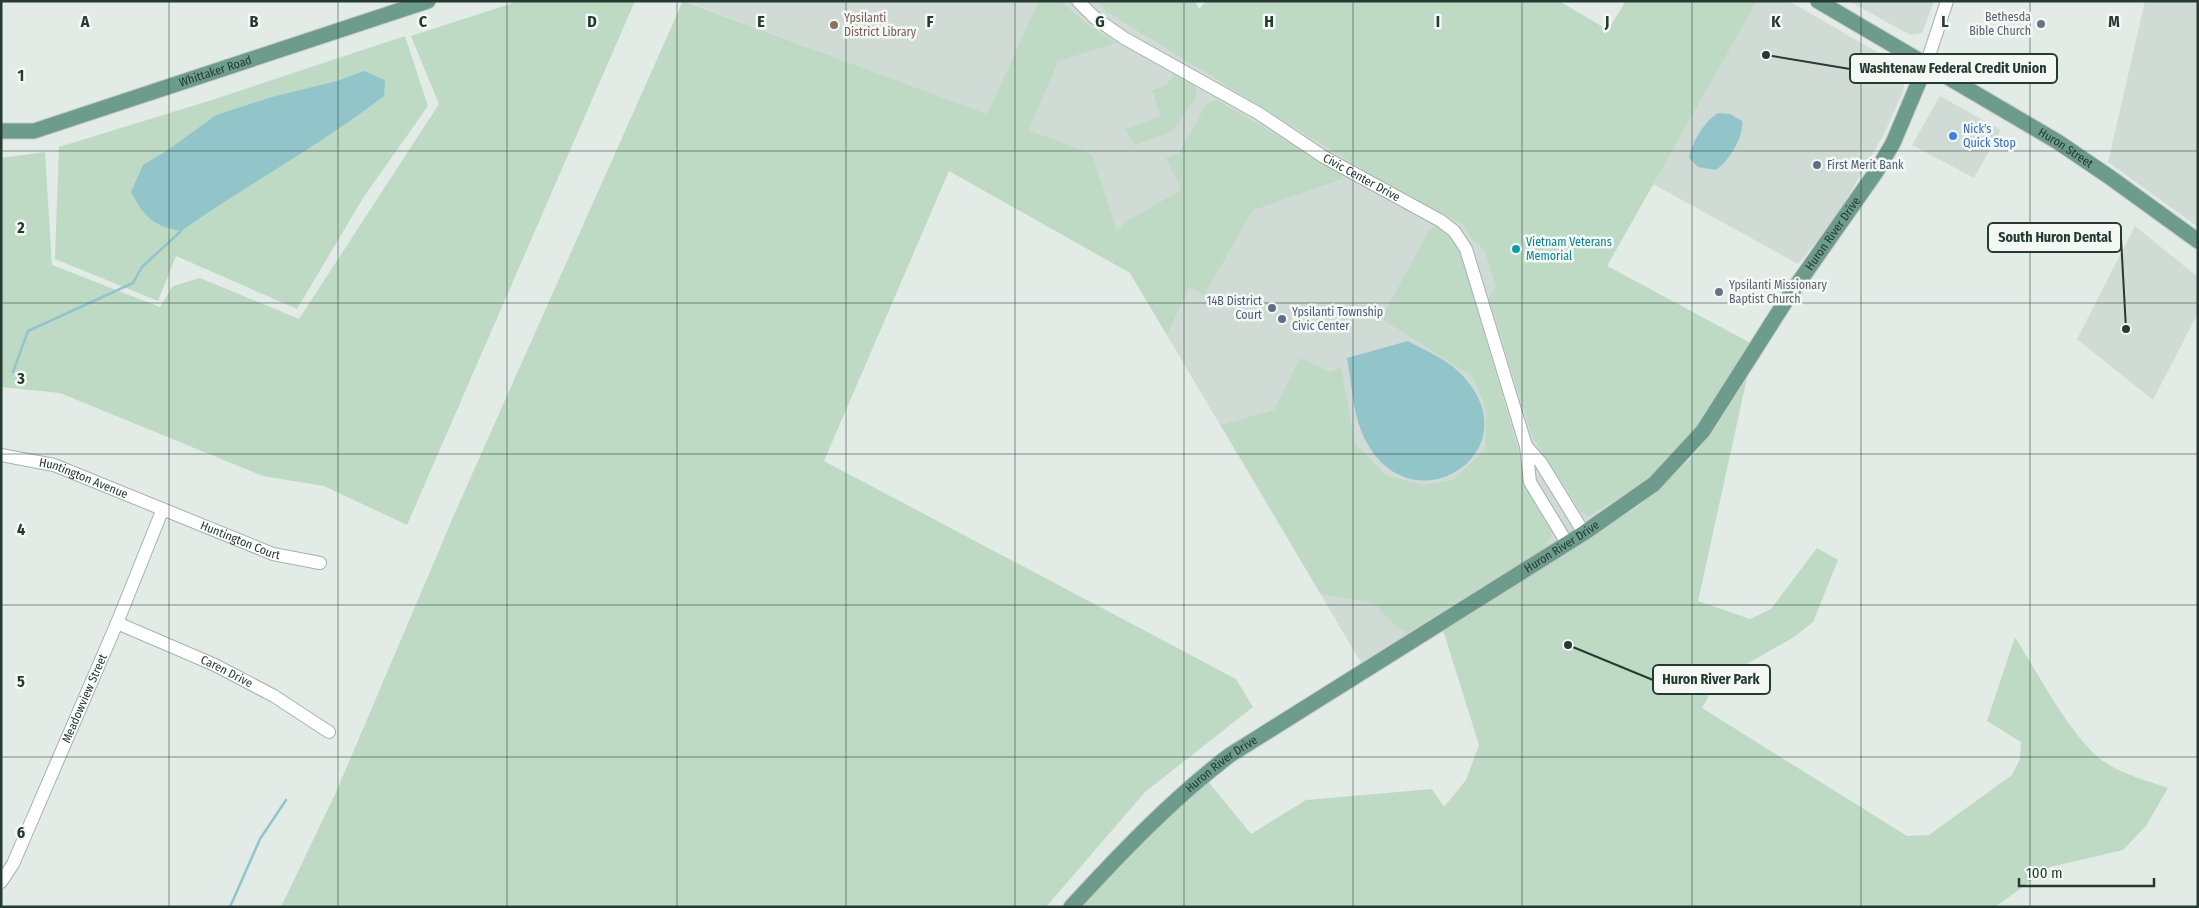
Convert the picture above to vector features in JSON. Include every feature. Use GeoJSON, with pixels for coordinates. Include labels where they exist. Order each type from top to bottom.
{"type":"FeatureCollection","features":[{"type":"Feature","properties":{"kind":"main road","name":"Whittaker Road"},"geometry":{"type":"LineString","coordinates":[[1,131],[34,131],[428,1]]}},
{"type":"Feature","properties":{"kind":"main road"},"geometry":{"type":"LineString","coordinates":[[1818,1],[1926,65]]}},
{"type":"Feature","properties":{"kind":"main road","name":"Huron Street"},"geometry":{"type":"LineString","coordinates":[[1926,65],[2060,144],[2112,178],[2198,241]]}},
{"type":"Feature","properties":{"kind":"main road","name":"Huron River Drive"},"geometry":{"type":"LineString","coordinates":[[1071,907],[1165,809],[1196,780],[1230,755],[1567,543],[1654,484],[1703,431],[1787,299],[1876,172],[1893,143],[1926,65]]}},
{"type":"Feature","properties":{"kind":"street","name":"Civic Center Drive"},"geometry":{"type":"LineString","coordinates":[[1078,1],[1095,18],[1124,38],[1258,113],[1324,157],[1441,221],[1454,231],[1466,249],[1526,446],[1530,482],[1567,543]]}},
{"type":"Feature","properties":{"kind":"street"},"geometry":{"type":"LineString","coordinates":[[1926,65],[1947,1]]}},
{"type":"Feature","properties":{"kind":"street","name":"Civic Center Drive"},"geometry":{"type":"LineString","coordinates":[[1526,446],[1541,463],[1584,532]]}},
{"type":"Feature","properties":{"kind":"street","name":"Huntington Avenue"},"geometry":{"type":"LineString","coordinates":[[1,455],[54,465],[162,511]]}},
{"type":"Feature","properties":{"kind":"street","name":"Huntington Court"},"geometry":{"type":"LineString","coordinates":[[162,511],[273,554],[320,563]]}},
{"type":"Feature","properties":{"kind":"street","name":"Meadowview Street"},"geometry":{"type":"LineString","coordinates":[[1,882],[13,864],[117,623],[162,511]]}},
{"type":"Feature","properties":{"kind":"street","name":"Caren Drive"},"geometry":{"type":"LineString","coordinates":[[117,623],[215,665],[274,696],[329,732]]}},
{"type":"Feature","properties":{"kind":"shaded area"},"geometry":{"type":"Polygon","coordinates":[[[685,1],[1116,1],[1754,345],[1660,471],[1528,560],[1375,654],[1363,666],[1130,273],[1092,154],[685,1]]]}},
{"type":"Feature","properties":{"kind":"shaded area"},"geometry":{"type":"Polygon","coordinates":[[[1757,1],[1789,1],[1906,69],[1903,92],[1884,134],[1835,219],[1798,264],[1653,184],[1757,1]]]}},
{"type":"Feature","properties":{"kind":"shaded area"},"geometry":{"type":"Polygon","coordinates":[[[1849,1],[1934,1],[1922,33],[1910,35],[1849,1]]]}},
{"type":"Feature","properties":{"kind":"shaded area"},"geometry":{"type":"Polygon","coordinates":[[[2145,1],[2198,1],[2198,227],[2108,162],[2145,1]]]}},
{"type":"Feature","properties":{"kind":"shaded area"},"geometry":{"type":"Polygon","coordinates":[[[1940,96],[2001,130],[1974,178],[1912,145],[1940,96]]]}},
{"type":"Feature","properties":{"kind":"shaded area"},"geometry":{"type":"Polygon","coordinates":[[[2135,226],[2198,277],[2198,313],[2153,400],[2077,339],[2135,226]]]}},
{"type":"Feature","properties":{"kind":"green space"},"geometry":{"type":"Polygon","coordinates":[[[519,1],[635,1],[407,525],[324,486],[263,476],[60,393],[1,387],[1,158],[45,152],[52,265],[160,307],[173,286],[200,278],[299,319],[439,104],[411,36],[519,1]]]}},
{"type":"Feature","properties":{"kind":"green space"},"geometry":{"type":"Polygon","coordinates":[[[683,1],[987,114],[1039,1],[1061,1],[1087,24],[1116,43],[1058,61],[1029,130],[1092,154],[1117,231],[1127,221],[1181,190],[1166,158],[1179,153],[1207,103],[1217,100],[1342,174],[1343,179],[1253,210],[1204,295],[1189,287],[1167,335],[1130,273],[949,171],[824,461],[1236,679],[1253,707],[1145,792],[1046,907],[281,907],[337,790],[457,508],[683,1]]]}},
{"type":"Feature","properties":{"kind":"green space"},"geometry":{"type":"Polygon","coordinates":[[[1096,1],[1195,1],[1199,9],[1206,1],[1559,1],[1608,30],[1626,1],[1757,1],[1607,266],[1754,345],[1699,429],[1646,481],[1589,516],[1580,511],[1532,436],[1489,298],[1496,287],[1484,249],[1472,239],[1462,224],[1375,177],[1107,12],[1096,1]]]}},
{"type":"Feature","properties":{"kind":"green space"},"geometry":{"type":"Polygon","coordinates":[[[405,36],[428,106],[363,198],[297,309],[176,256],[158,301],[55,259],[59,147],[215,99],[405,36]]]}},
{"type":"Feature","properties":{"kind":"green space"},"geometry":{"type":"Polygon","coordinates":[[[1175,74],[1195,85],[1197,96],[1173,131],[1135,145],[1125,129],[1161,116],[1152,90],[1165,86],[1175,74]]]}},
{"type":"Feature","properties":{"kind":"green space"},"geometry":{"type":"Polygon","coordinates":[[[1438,226],[1458,244],[1519,452],[1525,488],[1552,532],[1544,548],[1407,633],[1397,627],[1374,603],[1321,594],[1221,425],[1274,410],[1300,358],[1331,372],[1341,367],[1355,444],[1387,476],[1424,485],[1453,480],[1485,449],[1487,410],[1472,376],[1385,321],[1383,316],[1429,230],[1438,226]]]}},
{"type":"Feature","properties":{"kind":"green space"},"geometry":{"type":"Polygon","coordinates":[[[1747,378],[1698,601],[1750,619],[1771,609],[1817,548],[1838,560],[1813,622],[1794,637],[1717,681],[1702,708],[1907,836],[1929,835],[2012,775],[2020,759],[2021,742],[1987,721],[2015,637],[2064,717],[2098,757],[2122,772],[2168,788],[2146,826],[2123,850],[2050,867],[1995,907],[1081,907],[1206,779],[1251,834],[1306,800],[1432,789],[1444,807],[1466,780],[1479,745],[1443,630],[1640,505],[1690,459],[1711,434],[1747,378]]]}},
{"type":"Feature","properties":{"kind":"water"},"geometry":{"type":"Polygon","coordinates":[[[364,71],[385,80],[384,96],[334,132],[181,231],[156,223],[140,208],[131,192],[143,165],[168,150],[216,115],[272,97],[337,81],[364,71]]]}},
{"type":"Feature","properties":{"kind":"water"},"geometry":{"type":"Polygon","coordinates":[[[1718,113],[1730,114],[1742,121],[1741,134],[1735,148],[1726,161],[1716,170],[1698,167],[1689,158],[1693,145],[1703,127],[1718,113]]]}},
{"type":"Feature","properties":{"kind":"water"},"geometry":{"type":"Polygon","coordinates":[[[1408,341],[1454,367],[1479,400],[1484,427],[1477,451],[1460,469],[1438,479],[1413,479],[1388,468],[1367,443],[1362,434],[1356,413],[1347,358],[1408,341]]]}},
{"type":"Feature","properties":{"kind":"waterway"},"geometry":{"type":"LineString","coordinates":[[13,372],[28,331],[133,283],[142,267],[181,231]]}},
{"type":"Feature","properties":{"kind":"waterway"},"geometry":{"type":"LineString","coordinates":[[230,907],[260,839],[286,800]]}},
{"type":"Feature","properties":{"kind":"place","name":"Bethesda Bible Church"},"geometry":{"type":"Point","coordinates":[2041,24]}},
{"type":"Feature","properties":{"kind":"place","name":"Ypsilanti District Library"},"geometry":{"type":"Point","coordinates":[834,25]}},
{"type":"Feature","properties":{"kind":"place","name":"Washtenaw Federal Credit Union"},"geometry":{"type":"Point","coordinates":[1766,55]}},
{"type":"Feature","properties":{"kind":"place","name":"Nick's Quick Stop"},"geometry":{"type":"Point","coordinates":[1953,136]}},
{"type":"Feature","properties":{"kind":"place","name":"First Merit Bank"},"geometry":{"type":"Point","coordinates":[1817,165]}},
{"type":"Feature","properties":{"kind":"place","name":"Vietnam Veterans Memorial"},"geometry":{"type":"Point","coordinates":[1516,249]}},
{"type":"Feature","properties":{"kind":"place","name":"Ypsilanti Missionary Baptist Church"},"geometry":{"type":"Point","coordinates":[1719,292]}},
{"type":"Feature","properties":{"kind":"place","name":"14B District Court"},"geometry":{"type":"Point","coordinates":[1272,308]}},
{"type":"Feature","properties":{"kind":"place","name":"Ypsilanti Township Civic Center"},"geometry":{"type":"Point","coordinates":[1282,319]}},
{"type":"Feature","properties":{"kind":"place","name":"South Huron Dental"},"geometry":{"type":"Point","coordinates":[2126,329]}},
{"type":"Feature","properties":{"kind":"place","name":"Huron River Park"},"geometry":{"type":"Point","coordinates":[1568,645]}}]}
